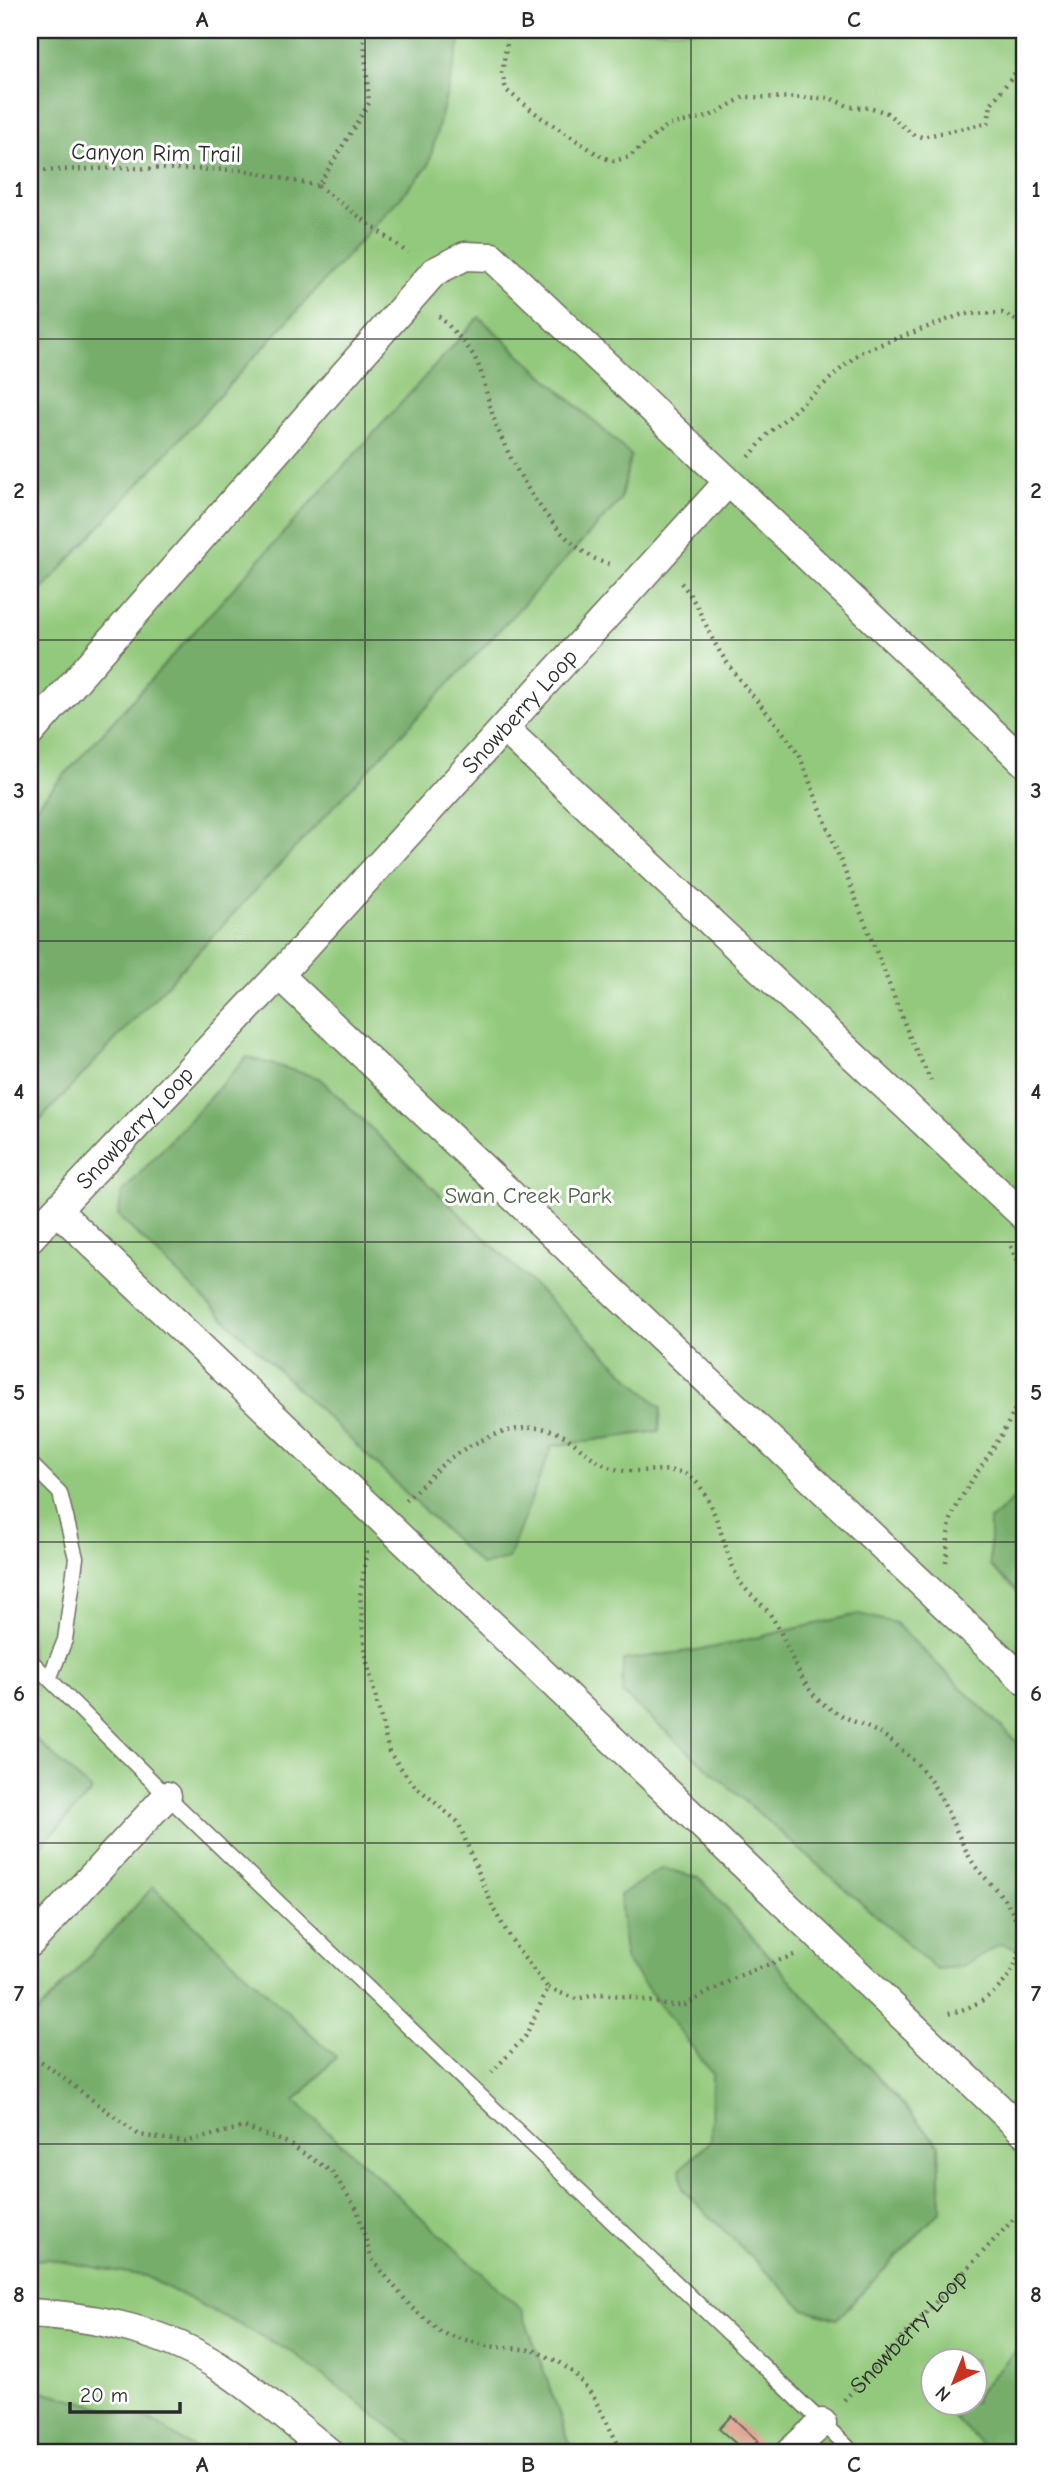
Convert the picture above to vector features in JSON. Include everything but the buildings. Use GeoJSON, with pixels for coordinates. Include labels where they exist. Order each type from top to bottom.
{"type":"FeatureCollection","features":[{"type":"Feature","properties":{"kind":"street"},"geometry":{"type":"LineString","coordinates":[[30,733],[434,272],[465,256],[492,257],[1025,763]]}},
{"type":"Feature","properties":{"kind":"street","name":"Snowberry Loop"},"geometry":{"type":"LineString","coordinates":[[30,1238],[279,975],[728,482]]}},
{"type":"Feature","properties":{"kind":"street"},"geometry":{"type":"LineString","coordinates":[[505,729],[1025,1217]]}},
{"type":"Feature","properties":{"kind":"street"},"geometry":{"type":"LineString","coordinates":[[279,975],[1025,1681]]}},
{"type":"Feature","properties":{"kind":"street"},"geometry":{"type":"LineString","coordinates":[[57,1210],[1025,2133]]}},
{"type":"Feature","properties":{"kind":"street"},"geometry":{"type":"LineString","coordinates":[[30,1943],[167,1796]]}},
{"type":"Feature","properties":{"kind":"street"},"geometry":{"type":"LineString","coordinates":[[30,2313],[71,2315],[126,2326],[177,2344],[223,2369],[330,2453]]}},
{"type":"Feature","properties":{"kind":"street"},"geometry":{"type":"LineString","coordinates":[[789,2453],[822,2423]]}},
{"type":"Feature","properties":{"kind":"lane"},"geometry":{"type":"LineString","coordinates":[[30,1463],[60,1493],[76,1558],[65,1640],[49,1679]]}},
{"type":"Feature","properties":{"kind":"lane"},"geometry":{"type":"LineString","coordinates":[[30,1660],[167,1796],[854,2453]]}},
{"type":"Feature","properties":{"kind":"path"},"geometry":{"type":"LineString","coordinates":[[363,30],[369,103],[318,186],[434,272]]}},
{"type":"Feature","properties":{"kind":"path"},"geometry":{"type":"LineString","coordinates":[[509,30],[502,73],[506,90],[602,157],[614,160],[629,157],[666,126],[710,116],[744,97],[830,98],[850,107],[872,107],[887,113],[912,134],[922,137],[959,127],[977,127],[988,123],[991,104],[1025,60]]}},
{"type":"Feature","properties":{"kind":"path","name":"Canyon Rim Trail"},"geometry":{"type":"LineString","coordinates":[[30,171],[121,168],[243,170],[318,186]]}},
{"type":"Feature","properties":{"kind":"path"},"geometry":{"type":"LineString","coordinates":[[415,294],[449,326],[474,356],[495,422],[518,473],[537,505],[567,537],[599,561],[680,581],[694,598],[723,657],[786,734],[800,757],[911,1040],[934,1087]]}},
{"type":"Feature","properties":{"kind":"path"},"geometry":{"type":"LineString","coordinates":[[728,482],[768,434],[860,352],[963,314],[1002,313],[1025,325]]}},
{"type":"Feature","properties":{"kind":"path"},"geometry":{"type":"LineString","coordinates":[[1008,1239],[1020,1263],[1025,1286]]}},
{"type":"Feature","properties":{"kind":"path"},"geometry":{"type":"LineString","coordinates":[[941,1601],[952,1516],[1005,1426],[1023,1389],[1025,1376]]}},
{"type":"Feature","properties":{"kind":"path"},"geometry":{"type":"LineString","coordinates":[[30,2053],[139,2134],[185,2142],[244,2127],[288,2143],[332,2172],[357,2209],[371,2258],[412,2308],[442,2333],[487,2346],[533,2350],[575,2374],[593,2396],[620,2453]]}},
{"type":"Feature","properties":{"kind":"path","name":"Snowberry Loop"},"geometry":{"type":"LineString","coordinates":[[822,2423],[1025,2207]]}},
{"type":"Feature","properties":{"kind":"green space","name":"Swan Creek Park"},"geometry":{"type":"Polygon","coordinates":[[[30,30],[1025,30],[1025,2453],[30,2453],[30,30]]]}},
{"type":"Feature","properties":{"kind":"green space"},"geometry":{"type":"Polygon","coordinates":[[[30,30],[463,30],[428,167],[30,603],[30,30]]]}},
{"type":"Feature","properties":{"kind":"green space"},"geometry":{"type":"Polygon","coordinates":[[[479,317],[631,455],[620,501],[30,1131],[30,813],[479,317]]]}},
{"type":"Feature","properties":{"kind":"green space"},"geometry":{"type":"Polygon","coordinates":[[[247,1057],[319,1078],[661,1408],[659,1431],[552,1446],[508,1559],[482,1566],[118,1216],[122,1193],[247,1057]]]}},
{"type":"Feature","properties":{"kind":"green space"},"geometry":{"type":"Polygon","coordinates":[[[1025,1489],[1025,1598],[990,1566],[990,1520],[1025,1489]]]}},
{"type":"Feature","properties":{"kind":"green space"},"geometry":{"type":"Polygon","coordinates":[[[859,1614],[895,1623],[1025,1750],[1025,1950],[1001,1944],[960,1967],[936,1969],[622,1693],[623,1660],[711,1648],[859,1614]]]}},
{"type":"Feature","properties":{"kind":"green space"},"geometry":{"type":"Polygon","coordinates":[[[30,1734],[92,1791],[30,1858],[30,1734]]]}},
{"type":"Feature","properties":{"kind":"green space"},"geometry":{"type":"Polygon","coordinates":[[[662,1868],[699,1878],[939,2145],[941,2210],[837,2319],[804,2309],[683,2190],[680,2169],[711,2141],[712,2073],[625,1959],[620,1895],[662,1868]]]}},
{"type":"Feature","properties":{"kind":"green space"},"geometry":{"type":"Polygon","coordinates":[[[153,1887],[336,2057],[295,2101],[522,2310],[573,2453],[425,2453],[292,2352],[145,2276],[47,2259],[30,2260],[30,2021],[153,1887]]]}},
{"type":"Feature","properties":{"kind":"green space"},"geometry":{"type":"Polygon","coordinates":[[[1025,2341],[1025,2453],[991,2453],[953,2417],[988,2416],[988,2381],[1025,2341]]]}},
{"type":"Feature","properties":{"kind":"green space"},"geometry":{"type":"Polygon","coordinates":[[[30,2388],[152,2420],[201,2453],[30,2453],[30,2388]]]}}]}
